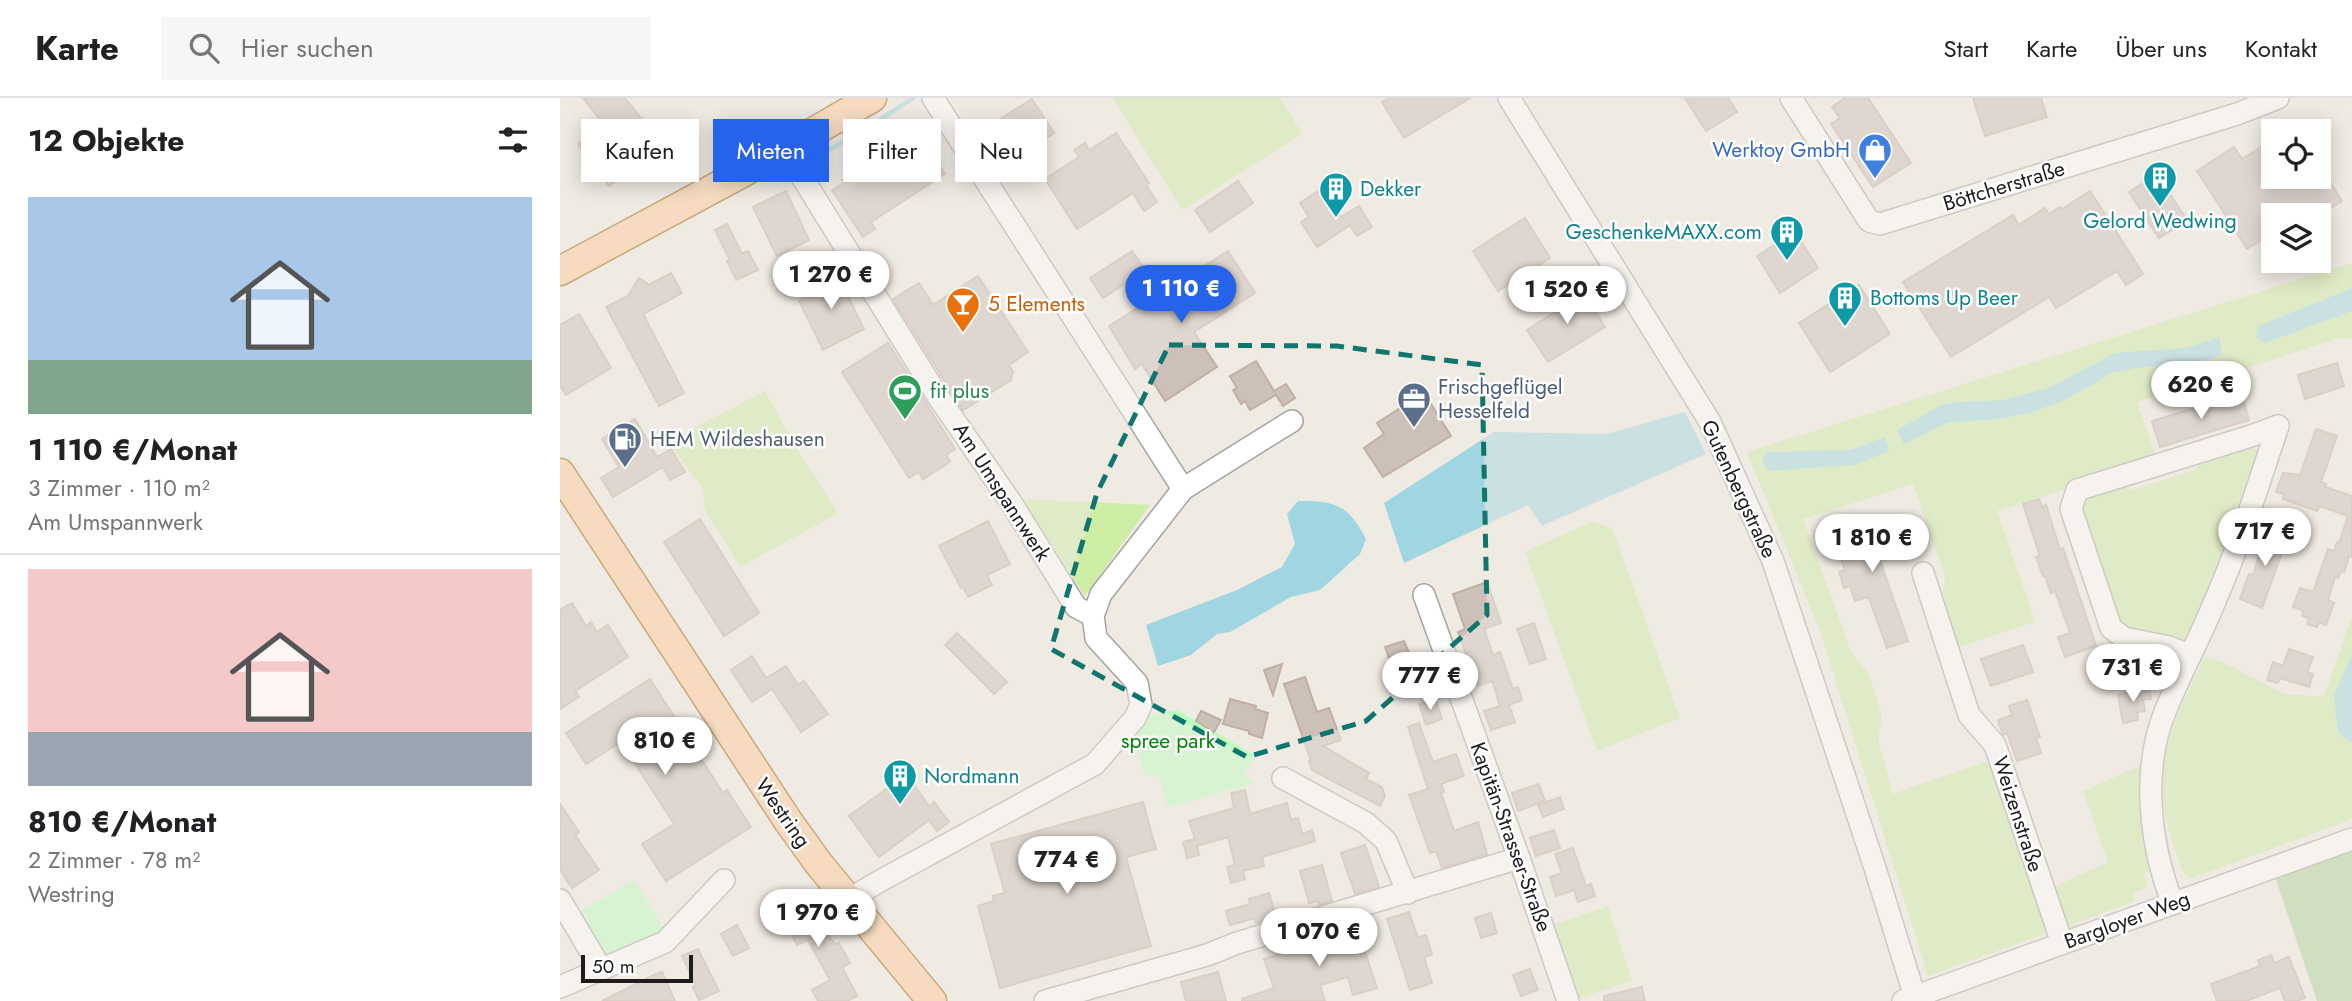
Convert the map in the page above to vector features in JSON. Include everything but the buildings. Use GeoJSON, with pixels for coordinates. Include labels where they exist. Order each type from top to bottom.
{"type":"FeatureCollection","features":[{"type":"Feature","properties":{"kind":"main road"},"geometry":{"type":"LineString","coordinates":[[829,122],[872,98]]}},
{"type":"Feature","properties":{"kind":"main road"},"geometry":{"type":"LineString","coordinates":[[560,271],[722,182]]}},
{"type":"Feature","properties":{"kind":"main road","name":"Westring"},"geometry":{"type":"LineString","coordinates":[[560,473],[758,777],[818,864],[932,1001]]}},
{"type":"Feature","properties":{"kind":"street"},"geometry":{"type":"LineString","coordinates":[[933,98],[1183,489]]}},
{"type":"Feature","properties":{"kind":"street","name":"Gutenbergstraße"},"geometry":{"type":"LineString","coordinates":[[1509,98],[1710,422],[1773,561],[1875,868],[1909,999]]}},
{"type":"Feature","properties":{"kind":"street","name":"Böttcherstraße"},"geometry":{"type":"LineString","coordinates":[[1791,98],[1869,221],[1880,224],[2226,117],[2278,98]]}},
{"type":"Feature","properties":{"kind":"street","name":"Am Umspannwerk"},"geometry":{"type":"LineString","coordinates":[[805,182],[937,395],[1012,504],[1076,607],[1093,617],[1096,638],[1137,683],[1141,705],[1135,718],[1095,764],[848,900]]}},
{"type":"Feature","properties":{"kind":"street"},"geometry":{"type":"LineString","coordinates":[[1093,617],[1101,594],[1183,489],[1292,421]]}},
{"type":"Feature","properties":{"kind":"street"},"geometry":{"type":"LineString","coordinates":[[2173,904],[2161,874],[2152,811],[2151,780],[2155,748],[2164,714],[2190,656],[2238,545],[2278,426],[2077,490],[2071,509],[2111,628],[2124,638],[2169,647],[2190,656]]}},
{"type":"Feature","properties":{"kind":"street","name":"Weizenstraße"},"geometry":{"type":"LineString","coordinates":[[1923,573],[1969,715],[1995,745],[2062,943]]}},
{"type":"Feature","properties":{"kind":"street","name":"Kapitän-Strasser-Straße"},"geometry":{"type":"LineString","coordinates":[[1424,595],[1568,1001]]}},
{"type":"Feature","properties":{"kind":"street"},"geometry":{"type":"LineString","coordinates":[[1283,778],[1366,823],[1386,841],[1408,893]]}},
{"type":"Feature","properties":{"kind":"street","name":"Bargloyer Weg"},"geometry":{"type":"LineString","coordinates":[[1909,999],[2352,839]]}},
{"type":"Feature","properties":{"kind":"street"},"geometry":{"type":"LineString","coordinates":[[1045,1001],[1207,955],[1237,943],[1519,858]]}},
{"type":"Feature","properties":{"kind":"street"},"geometry":{"type":"LineString","coordinates":[[560,987],[665,942],[724,880]]}},
{"type":"Feature","properties":{"kind":"street"},"geometry":{"type":"LineString","coordinates":[[560,900],[599,970]]}},
{"type":"Feature","properties":{"kind":"highlighted area"},"geometry":{"type":"Polygon","coordinates":[[[1169,345],[1337,346],[1482,365],[1487,615],[1366,721],[1247,757],[1051,649],[1097,493],[1169,345]]]}},
{"type":"Feature","properties":{"kind":"green space"},"geometry":{"type":"Polygon","coordinates":[[[1113,98],[1280,98],[1302,134],[1182,210],[1113,98]]]}},
{"type":"Feature","properties":{"kind":"green space"},"geometry":{"type":"Polygon","coordinates":[[[2352,263],[2352,338],[2337,339],[2137,402],[2157,460],[1997,511],[2035,622],[1956,648],[1943,593],[1945,576],[1913,484],[1803,519],[1851,652],[1869,674],[1882,716],[1878,740],[1893,794],[1988,761],[2047,933],[1928,976],[1820,631],[1747,452],[2320,273],[2331,273],[2331,270],[2352,263]]]}},
{"type":"Feature","properties":{"kind":"green space"},"geometry":{"type":"Polygon","coordinates":[[[765,391],[798,451],[838,513],[740,567],[704,508],[703,489],[668,442],[765,391]]]}},
{"type":"Feature","properties":{"kind":"green space"},"geometry":{"type":"Polygon","coordinates":[[[2249,448],[2258,450],[2206,595],[2187,638],[2176,643],[2119,629],[2081,506],[2091,497],[2126,487],[2133,490],[2195,470],[2199,463],[2249,448]]]}},
{"type":"Feature","properties":{"kind":"green space"},"geometry":{"type":"Polygon","coordinates":[[[1022,499],[1150,505],[1085,596],[1022,499]]]}},
{"type":"Feature","properties":{"kind":"green space"},"geometry":{"type":"Polygon","coordinates":[[[1593,521],[1613,530],[1680,718],[1597,751],[1525,552],[1593,521]]]}},
{"type":"Feature","properties":{"kind":"green space"},"geometry":{"type":"Polygon","coordinates":[[[2352,616],[2352,654],[2338,733],[2352,743],[2352,819],[2190,879],[2180,864],[2166,820],[2163,771],[2167,749],[2182,705],[2205,657],[2220,661],[2285,694],[2324,697],[2352,616]]]}},
{"type":"Feature","properties":{"kind":"green space","name":"spree park"},"geometry":{"type":"Polygon","coordinates":[[[1177,710],[1256,756],[1244,775],[1255,783],[1168,807],[1159,775],[1145,776],[1132,732],[1151,715],[1177,710]]]}},
{"type":"Feature","properties":{"kind":"green space"},"geometry":{"type":"Polygon","coordinates":[[[2140,766],[2142,818],[2156,869],[2144,873],[2148,887],[2133,893],[2135,901],[2068,926],[2054,887],[2108,862],[2083,791],[2140,766]]]}},
{"type":"Feature","properties":{"kind":"green space"},"geometry":{"type":"Polygon","coordinates":[[[2352,846],[2352,1001],[2317,1001],[2274,874],[2352,846]]]}},
{"type":"Feature","properties":{"kind":"green space"},"geometry":{"type":"Polygon","coordinates":[[[635,880],[664,930],[614,957],[606,954],[578,913],[635,880]]]}},
{"type":"Feature","properties":{"kind":"green space"},"geometry":{"type":"Polygon","coordinates":[[[1608,906],[1632,981],[1576,999],[1552,925],[1608,906]]]}},
{"type":"Feature","properties":{"kind":"water"},"geometry":{"type":"Polygon","coordinates":[[[2352,288],[2352,311],[2265,343],[2256,337],[2258,326],[2352,288]]]}},
{"type":"Feature","properties":{"kind":"water"},"geometry":{"type":"Polygon","coordinates":[[[2219,337],[2222,355],[2189,364],[2135,368],[2112,373],[2065,400],[2030,413],[1992,420],[1948,422],[1904,444],[1897,430],[1942,405],[2003,400],[2051,387],[2115,353],[2186,348],[2219,337]]]}},
{"type":"Feature","properties":{"kind":"water"},"geometry":{"type":"Polygon","coordinates":[[[1685,412],[1706,454],[1542,526],[1528,505],[1404,563],[1384,503],[1494,432],[1606,434],[1685,412]]]}},
{"type":"Feature","properties":{"kind":"water"},"geometry":{"type":"Polygon","coordinates":[[[1885,437],[1889,451],[1854,465],[1768,471],[1762,460],[1767,452],[1850,450],[1885,437]]]}},
{"type":"Feature","properties":{"kind":"water"},"geometry":{"type":"Polygon","coordinates":[[[1298,501],[1332,504],[1347,512],[1366,539],[1360,554],[1320,590],[1291,597],[1230,632],[1217,634],[1191,655],[1158,666],[1146,625],[1237,590],[1282,567],[1295,544],[1287,514],[1298,501]]]}},
{"type":"Feature","properties":{"kind":"water"},"geometry":{"type":"Polygon","coordinates":[[[2352,654],[2352,743],[2338,733],[2334,695],[2352,654]]]}},
{"type":"Feature","properties":{"kind":"waterway"},"geometry":{"type":"LineString","coordinates":[[829,150],[913,98]]}},
{"type":"Feature","properties":{"kind":"place","name":"Werktoy GmbH"},"geometry":{"type":"Point","coordinates":[1875,180]}},
{"type":"Feature","properties":{"kind":"place","name":"Gelord Wedwing"},"geometry":{"type":"Point","coordinates":[2160,208]}},
{"type":"Feature","properties":{"kind":"place","name":"Dekker"},"geometry":{"type":"Point","coordinates":[1336,219]}},
{"type":"Feature","properties":{"kind":"place","name":"GeschenkeMAXX.com"},"geometry":{"type":"Point","coordinates":[1787,262]}},
{"type":"Feature","properties":{"kind":"place","name":"Bottoms Up Beer"},"geometry":{"type":"Point","coordinates":[1845,328]}},
{"type":"Feature","properties":{"kind":"place","name":"5 Elements"},"geometry":{"type":"Point","coordinates":[963,334]}},
{"type":"Feature","properties":{"kind":"place","name":"fit plus"},"geometry":{"type":"Point","coordinates":[905,421]}},
{"type":"Feature","properties":{"kind":"place","name":"Frischgeflügel Hesselfeld"},"geometry":{"type":"Point","coordinates":[1414,429]}},
{"type":"Feature","properties":{"kind":"place","name":"HEM Wildeshausen"},"geometry":{"type":"Point","coordinates":[625,469]}},
{"type":"Feature","properties":{"kind":"place","name":"Nordmann"},"geometry":{"type":"Point","coordinates":[900,806]}}]}
